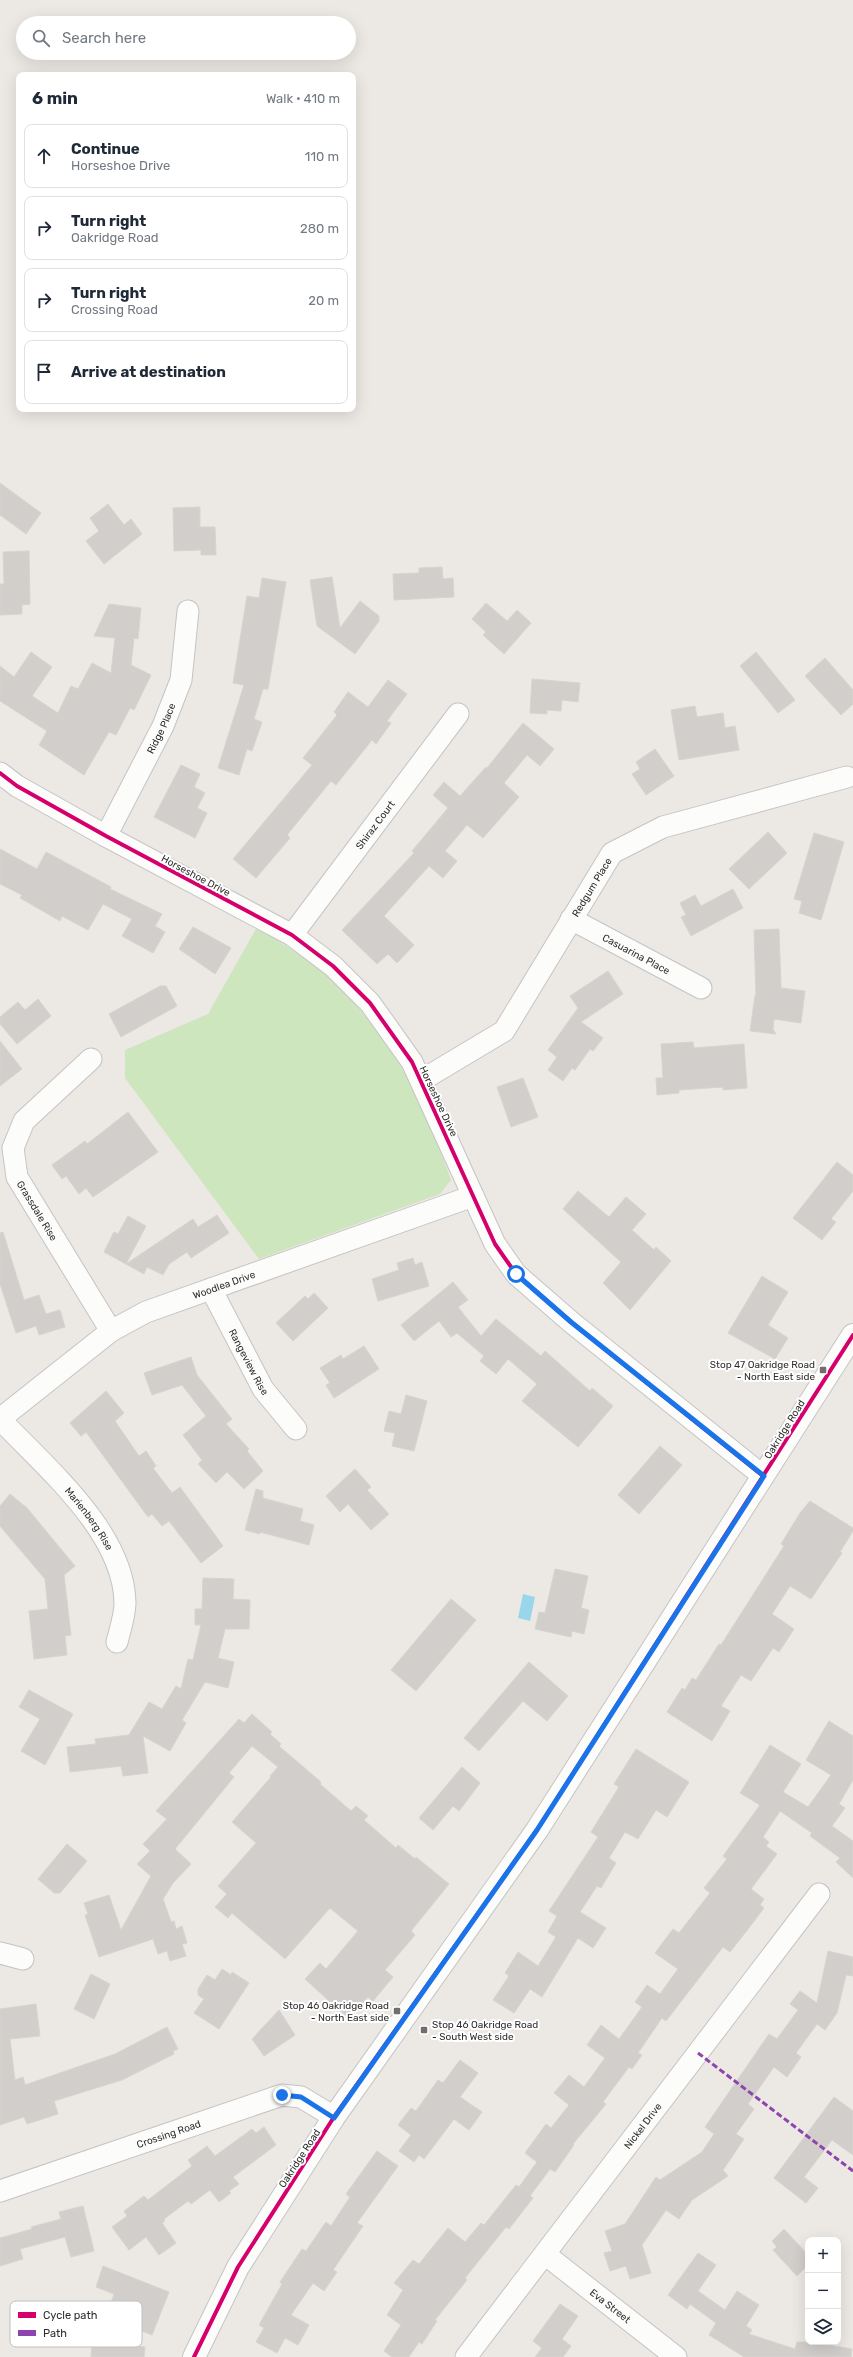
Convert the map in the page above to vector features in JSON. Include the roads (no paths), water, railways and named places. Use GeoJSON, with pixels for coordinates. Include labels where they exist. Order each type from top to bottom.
{"type":"FeatureCollection","features":[{"type":"Feature","properties":{"kind":"street","name":"Ridge Place"},"geometry":{"type":"LineString","coordinates":[[106,836],[163,726],[181,680],[188,611]]}},
{"type":"Feature","properties":{"kind":"street","name":"Shiraz Court"},"geometry":{"type":"LineString","coordinates":[[292,935],[458,714]]}},
{"type":"Feature","properties":{"kind":"street","name":"Horseshoe Drive"},"geometry":{"type":"LineString","coordinates":[[0,773],[17,786],[106,836],[292,935],[333,966],[370,1003],[422,1080],[495,1244],[516,1274],[571,1322],[764,1476]]}},
{"type":"Feature","properties":{"kind":"street","name":"Redgum Place"},"geometry":{"type":"LineString","coordinates":[[422,1080],[504,1031],[612,853],[663,827],[847,777]]}},
{"type":"Feature","properties":{"kind":"street","name":"Casuarina Place"},"geometry":{"type":"LineString","coordinates":[[571,919],[701,988]]}},
{"type":"Feature","properties":{"kind":"street","name":"Grassdale Rise"},"geometry":{"type":"LineString","coordinates":[[91,1059],[24,1121],[13,1148],[17,1177],[111,1331]]}},
{"type":"Feature","properties":{"kind":"street","name":"Woodlea Drive"},"geometry":{"type":"LineString","coordinates":[[0,1419],[111,1331],[146,1312],[473,1196]]}},
{"type":"Feature","properties":{"kind":"street","name":"Rangeview Rise"},"geometry":{"type":"LineString","coordinates":[[211,1289],[263,1389],[296,1429]]}},
{"type":"Feature","properties":{"kind":"street","name":"Oakridge Road"},"geometry":{"type":"LineString","coordinates":[[194,2357],[238,2267],[334,2118],[537,1830],[853,1335]]}},
{"type":"Feature","properties":{"kind":"street","name":"Marienberg Rise"},"geometry":{"type":"LineString","coordinates":[[0,1419],[63,1486],[92,1520],[110,1547],[122,1576],[125,1604],[117,1642]]}},
{"type":"Feature","properties":{"kind":"street","name":"Nickel Drive"},"geometry":{"type":"LineString","coordinates":[[466,2357],[546,2255],[819,1894]]}},
{"type":"Feature","properties":{"kind":"street"},"geometry":{"type":"LineString","coordinates":[[0,1953],[23,1960]]}},
{"type":"Feature","properties":{"kind":"street","name":"Crossing Road"},"geometry":{"type":"LineString","coordinates":[[0,2191],[282,2095],[301,2097],[334,2118]]}},
{"type":"Feature","properties":{"kind":"street","name":"Eva Street"},"geometry":{"type":"LineString","coordinates":[[546,2255],[676,2357]]}},
{"type":"Feature","properties":{"kind":"water"},"geometry":{"type":"Polygon","coordinates":[[[523,1594],[535,1597],[530,1621],[518,1618],[523,1594]]]}},
{"type":"Feature","properties":{"kind":"place","name":"Stop 47 Oakridge Road - North East side"},"geometry":{"type":"Point","coordinates":[823,1370]}},
{"type":"Feature","properties":{"kind":"place","name":"Stop 46 Oakridge Road - North East side"},"geometry":{"type":"Point","coordinates":[397,2011]}},
{"type":"Feature","properties":{"kind":"place","name":"Stop 46 Oakridge Road - South West side"},"geometry":{"type":"Point","coordinates":[424,2030]}}]}
